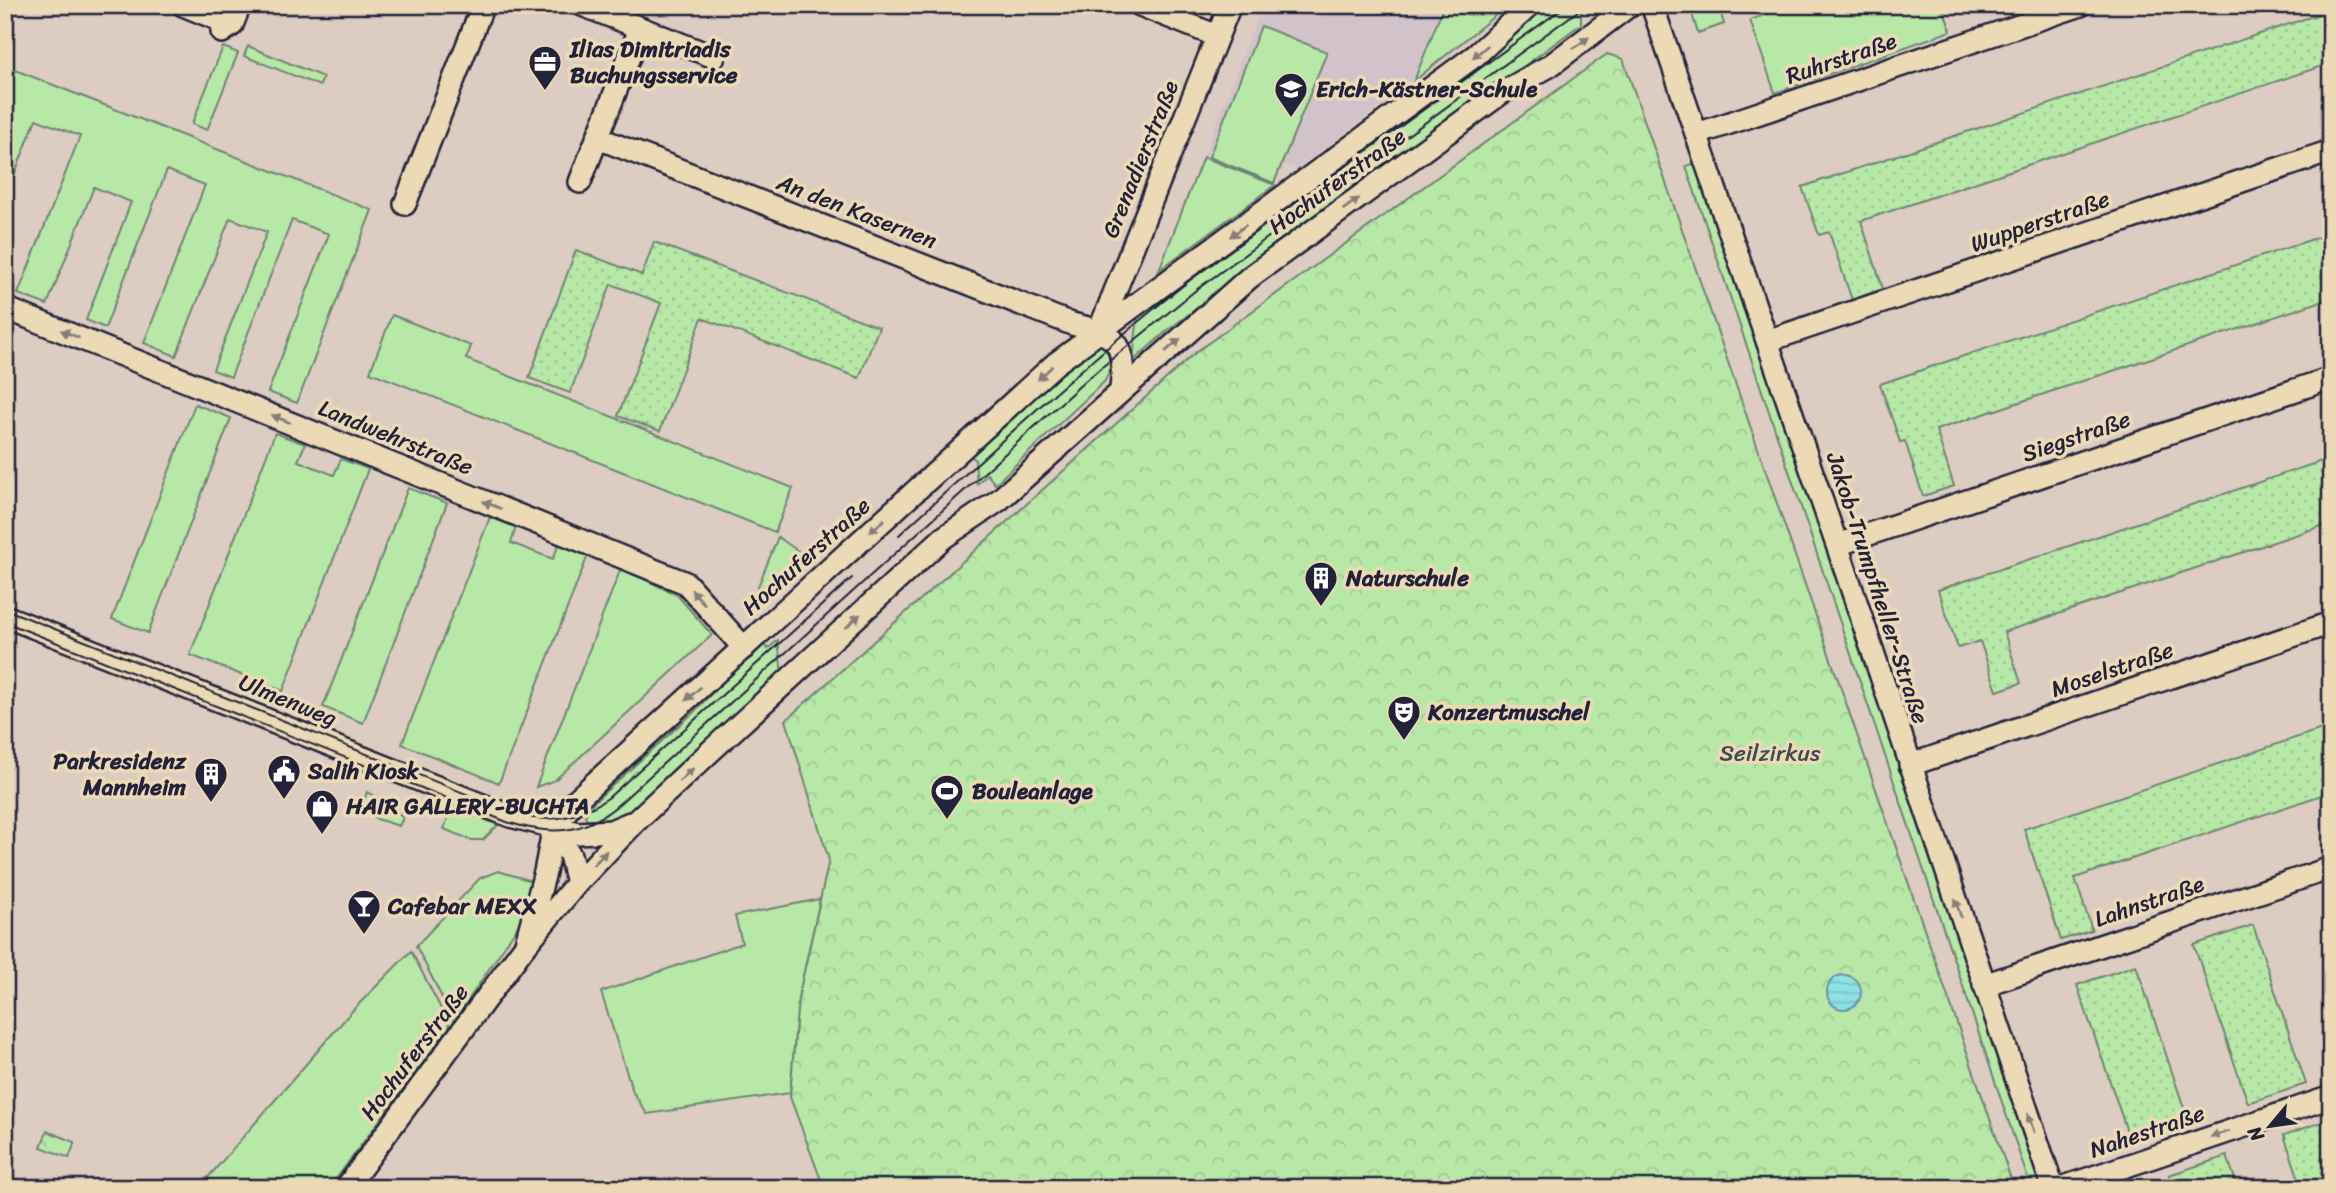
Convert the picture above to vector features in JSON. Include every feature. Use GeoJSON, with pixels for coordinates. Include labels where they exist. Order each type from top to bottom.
{"type":"FeatureCollection","features":[{"type":"Feature","properties":{"kind":"street"},"geometry":{"type":"LineString","coordinates":[[183,5],[231,21]]}},
{"type":"Feature","properties":{"kind":"street"},"geometry":{"type":"LineString","coordinates":[[405,204],[482,5]]}},
{"type":"Feature","properties":{"kind":"street"},"geometry":{"type":"LineString","coordinates":[[582,5],[714,57]]}},
{"type":"Feature","properties":{"kind":"street"},"geometry":{"type":"LineString","coordinates":[[1140,5],[1217,36]]}},
{"type":"Feature","properties":{"kind":"street","name":"Grenadierstraße"},"geometry":{"type":"LineString","coordinates":[[1098,331],[1230,5]]}},
{"type":"Feature","properties":{"kind":"street","name":"Hochuferstraße"},"geometry":{"type":"LineString","coordinates":[[524,947],[545,872],[554,826],[576,800],[1055,364],[1476,55],[1530,5]]}},
{"type":"Feature","properties":{"kind":"street","name":"Hochuferstraße"},"geometry":{"type":"LineString","coordinates":[[346,1188],[524,947],[577,883],[636,821],[943,538],[999,500],[1250,277],[1500,94],[1551,65],[1630,5]]}},
{"type":"Feature","properties":{"kind":"street","name":"Jakob-Trumpfheller-Straße"},"geometry":{"type":"LineString","coordinates":[[1652,5],[1838,545],[2053,1188]]}},
{"type":"Feature","properties":{"kind":"street","name":"Ruhrstraße"},"geometry":{"type":"LineString","coordinates":[[1697,134],[2081,5]]}},
{"type":"Feature","properties":{"kind":"street"},"geometry":{"type":"LineString","coordinates":[[580,182],[640,29]]}},
{"type":"Feature","properties":{"kind":"street","name":"An den Kasernen"},"geometry":{"type":"LineString","coordinates":[[598,138],[1072,324],[1098,331]]}},
{"type":"Feature","properties":{"kind":"street","name":"Wupperstraße"},"geometry":{"type":"LineString","coordinates":[[1767,341],[2331,151]]}},
{"type":"Feature","properties":{"kind":"street","name":"Landwehrstraße"},"geometry":{"type":"LineString","coordinates":[[5,308],[686,583],[744,648]]}},
{"type":"Feature","properties":{"kind":"street"},"geometry":{"type":"LineString","coordinates":[[1098,331],[1116,341],[1121,351],[1121,390]]}},
{"type":"Feature","properties":{"kind":"street","name":"Siegstraße"},"geometry":{"type":"LineString","coordinates":[[1838,545],[2331,378]]}},
{"type":"Feature","properties":{"kind":"street","name":"Ulmenweg"},"geometry":{"type":"LineString","coordinates":[[5,616],[510,816],[530,823],[554,826]]}},
{"type":"Feature","properties":{"kind":"street","name":"Moselstraße"},"geometry":{"type":"LineString","coordinates":[[1910,765],[2331,623]]}},
{"type":"Feature","properties":{"kind":"street","name":"Hochuferstraße"},"geometry":{"type":"LineString","coordinates":[[554,826],[578,833],[611,831],[636,821]]}},
{"type":"Feature","properties":{"kind":"street"},"geometry":{"type":"LineString","coordinates":[[554,826],[570,855],[577,883]]}},
{"type":"Feature","properties":{"kind":"street","name":"Lahnstraße"},"geometry":{"type":"LineString","coordinates":[[1984,985],[2331,868]]}},
{"type":"Feature","properties":{"kind":"street","name":"Nahestraße"},"geometry":{"type":"LineString","coordinates":[[2060,1188],[2331,1097]]}},
{"type":"Feature","properties":{"kind":"shaded area","name":"Erich-Kästner-Schule"},"geometry":{"type":"Polygon","coordinates":[[[1262,5],[1444,5],[1414,81],[1297,169],[1284,164],[1275,185],[1203,157],[1262,5]]]}},
{"type":"Feature","properties":{"kind":"green space"},"geometry":{"type":"Polygon","coordinates":[[[1444,5],[1508,5],[1414,81],[1444,5]]]}},
{"type":"Feature","properties":{"kind":"green space"},"geometry":{"type":"Polygon","coordinates":[[[1545,5],[1581,5],[1581,24],[1229,284],[1168,330],[1133,361],[1138,315],[1545,5]]]}},
{"type":"Feature","properties":{"kind":"green space"},"geometry":{"type":"Polygon","coordinates":[[[1689,5],[1718,5],[1724,24],[1698,33],[1689,5]]]}},
{"type":"Feature","properties":{"kind":"green space"},"geometry":{"type":"Polygon","coordinates":[[[1793,5],[1942,5],[1951,31],[1775,93],[1750,20],[1793,5]]]}},
{"type":"Feature","properties":{"kind":"green space"},"geometry":{"type":"Polygon","coordinates":[[[2331,10],[2331,63],[1861,221],[1883,289],[1852,300],[1829,232],[1819,235],[1802,187],[2331,10]]]}},
{"type":"Feature","properties":{"kind":"green space"},"geometry":{"type":"Polygon","coordinates":[[[1261,26],[1327,52],[1274,183],[1209,157],[1261,26]]]}},
{"type":"Feature","properties":{"kind":"green space"},"geometry":{"type":"Polygon","coordinates":[[[248,46],[323,77],[320,86],[244,56],[248,46]]]}},
{"type":"Feature","properties":{"kind":"green space"},"geometry":{"type":"Polygon","coordinates":[[[223,47],[238,53],[207,130],[192,124],[223,47]]]}},
{"type":"Feature","properties":{"kind":"green space","name":"Seilzirkus"},"geometry":{"type":"Polygon","coordinates":[[[1607,54],[1623,59],[2014,1188],[824,1188],[790,1097],[798,999],[829,860],[786,720],[1196,352],[1607,54]]]}},
{"type":"Feature","properties":{"kind":"green space"},"geometry":{"type":"Polygon","coordinates":[[[5,66],[372,210],[297,403],[268,392],[329,234],[292,220],[231,377],[213,370],[267,232],[230,218],[176,356],[144,343],[205,185],[167,170],[105,328],[86,320],[131,202],[94,187],[47,305],[18,294],[80,136],[36,119],[5,199],[5,171],[12,153],[5,150],[5,66]]]}},
{"type":"Feature","properties":{"kind":"green space"},"geometry":{"type":"Polygon","coordinates":[[[1203,157],[1275,185],[1159,270],[1198,170],[1203,157]]]}},
{"type":"Feature","properties":{"kind":"green space"},"geometry":{"type":"Polygon","coordinates":[[[1697,163],[2045,1188],[2031,1188],[1686,166],[1697,163]]]}},
{"type":"Feature","properties":{"kind":"green space"},"geometry":{"type":"Polygon","coordinates":[[[2331,233],[2331,298],[1936,430],[1954,486],[1923,496],[1905,441],[1900,442],[1880,384],[2331,233]]]}},
{"type":"Feature","properties":{"kind":"green space"},"geometry":{"type":"Polygon","coordinates":[[[654,242],[879,327],[859,378],[702,318],[660,431],[618,416],[661,303],[611,284],[570,393],[529,378],[576,250],[642,275],[654,242]]]}},
{"type":"Feature","properties":{"kind":"green space"},"geometry":{"type":"Polygon","coordinates":[[[392,315],[471,346],[466,359],[793,488],[775,532],[370,372],[392,315]]]}},
{"type":"Feature","properties":{"kind":"green space"},"geometry":{"type":"Polygon","coordinates":[[[1105,339],[1111,367],[1105,381],[995,484],[987,474],[977,484],[975,460],[969,454],[1073,362],[1105,339]]]}},
{"type":"Feature","properties":{"kind":"green space"},"geometry":{"type":"Polygon","coordinates":[[[195,404],[231,418],[148,633],[112,619],[195,404]]]}},
{"type":"Feature","properties":{"kind":"green space"},"geometry":{"type":"Polygon","coordinates":[[[275,433],[305,444],[298,461],[334,475],[341,459],[368,469],[283,691],[190,655],[275,433]]]}},
{"type":"Feature","properties":{"kind":"green space"},"geometry":{"type":"Polygon","coordinates":[[[2331,458],[2331,523],[2004,632],[2021,683],[1997,691],[1980,641],[1958,648],[1938,590],[2331,458]]]}},
{"type":"Feature","properties":{"kind":"green space"},"geometry":{"type":"Polygon","coordinates":[[[408,488],[447,503],[363,723],[323,707],[408,488]]]}},
{"type":"Feature","properties":{"kind":"green space"},"geometry":{"type":"Polygon","coordinates":[[[490,517],[516,527],[511,543],[553,559],[559,544],[588,555],[499,783],[402,744],[490,517]]]}},
{"type":"Feature","properties":{"kind":"green space"},"geometry":{"type":"Polygon","coordinates":[[[778,537],[808,558],[757,604],[753,599],[778,537]]]}},
{"type":"Feature","properties":{"kind":"green space"},"geometry":{"type":"Polygon","coordinates":[[[621,568],[677,595],[712,635],[555,780],[536,787],[621,568]]]}},
{"type":"Feature","properties":{"kind":"green space"},"geometry":{"type":"Polygon","coordinates":[[[778,640],[782,675],[630,813],[615,821],[591,826],[585,816],[593,803],[694,712],[761,641],[768,649],[778,640]]]}},
{"type":"Feature","properties":{"kind":"green space"},"geometry":{"type":"Polygon","coordinates":[[[2331,726],[2331,792],[2075,878],[2092,930],[2061,940],[2024,829],[2331,726]]]}},
{"type":"Feature","properties":{"kind":"green space"},"geometry":{"type":"Polygon","coordinates":[[[367,792],[390,805],[403,818],[399,826],[377,819],[362,807],[367,792]]]}},
{"type":"Feature","properties":{"kind":"green space"},"geometry":{"type":"Polygon","coordinates":[[[454,808],[498,825],[483,840],[471,840],[444,829],[454,808]]]}},
{"type":"Feature","properties":{"kind":"green space"},"geometry":{"type":"Polygon","coordinates":[[[498,871],[532,881],[526,912],[454,1021],[416,946],[480,878],[498,871]]]}},
{"type":"Feature","properties":{"kind":"green space"},"geometry":{"type":"Polygon","coordinates":[[[820,899],[798,999],[790,1093],[647,1114],[633,1092],[601,992],[742,943],[735,916],[820,899]]]}},
{"type":"Feature","properties":{"kind":"green space"},"geometry":{"type":"Polygon","coordinates":[[[2253,925],[2306,1084],[2248,1103],[2194,945],[2253,925]]]}},
{"type":"Feature","properties":{"kind":"green space"},"geometry":{"type":"Polygon","coordinates":[[[411,951],[450,1026],[329,1188],[199,1188],[352,1011],[411,951]]]}},
{"type":"Feature","properties":{"kind":"green space"},"geometry":{"type":"Polygon","coordinates":[[[2136,965],[2189,1123],[2131,1143],[2077,985],[2136,965]]]}},
{"type":"Feature","properties":{"kind":"green space"},"geometry":{"type":"Polygon","coordinates":[[[2331,1119],[2331,1188],[2302,1188],[2284,1135],[2331,1119]]]}},
{"type":"Feature","properties":{"kind":"green space"},"geometry":{"type":"Polygon","coordinates":[[[47,1131],[75,1142],[69,1158],[41,1147],[47,1131]]]}},
{"type":"Feature","properties":{"kind":"green space"},"geometry":{"type":"Polygon","coordinates":[[[2227,1156],[2238,1188],[2173,1188],[2169,1175],[2227,1156]]]}},
{"type":"Feature","properties":{"kind":"water"},"geometry":{"type":"Polygon","coordinates":[[[1844,975],[1856,980],[1861,992],[1856,1004],[1844,1009],[1832,1004],[1827,992],[1832,980],[1844,975]]]}},
{"type":"Feature","properties":{"kind":"tram line"},"geometry":{"type":"LineString","coordinates":[[899,535],[1006,437],[1152,310],[1567,5]]}},
{"type":"Feature","properties":{"kind":"tram line"},"geometry":{"type":"LineString","coordinates":[[5,622],[507,822],[553,831],[580,827],[607,814],[620,803],[1085,381],[1196,290],[1586,5]]}},
{"type":"Feature","properties":{"kind":"tram line"},"geometry":{"type":"LineString","coordinates":[[5,609],[521,816],[545,819],[577,814],[608,798],[852,578]]}},
{"type":"Feature","properties":{"kind":"place","name":"Ilias Dimitriadis Buchungsservice"},"geometry":{"type":"Point","coordinates":[545,92]}},
{"type":"Feature","properties":{"kind":"place","name":"Erich-Kästner-Schule"},"geometry":{"type":"Point","coordinates":[1291,119]}},
{"type":"Feature","properties":{"kind":"place","name":"Naturschule"},"geometry":{"type":"Point","coordinates":[1321,608]}},
{"type":"Feature","properties":{"kind":"place","name":"Konzertmuschel"},"geometry":{"type":"Point","coordinates":[1404,742]}},
{"type":"Feature","properties":{"kind":"place","name":"Salih Kiosk"},"geometry":{"type":"Point","coordinates":[284,801]}},
{"type":"Feature","properties":{"kind":"place","name":"Parkresidenz Mannheim"},"geometry":{"type":"Point","coordinates":[211,804]}},
{"type":"Feature","properties":{"kind":"place","name":"Bouleanlage"},"geometry":{"type":"Point","coordinates":[947,821]}},
{"type":"Feature","properties":{"kind":"place","name":"HAIR GALLERY-BUCHTA"},"geometry":{"type":"Point","coordinates":[322,836]}},
{"type":"Feature","properties":{"kind":"place","name":"Cafebar MEXX"},"geometry":{"type":"Point","coordinates":[364,936]}}]}
